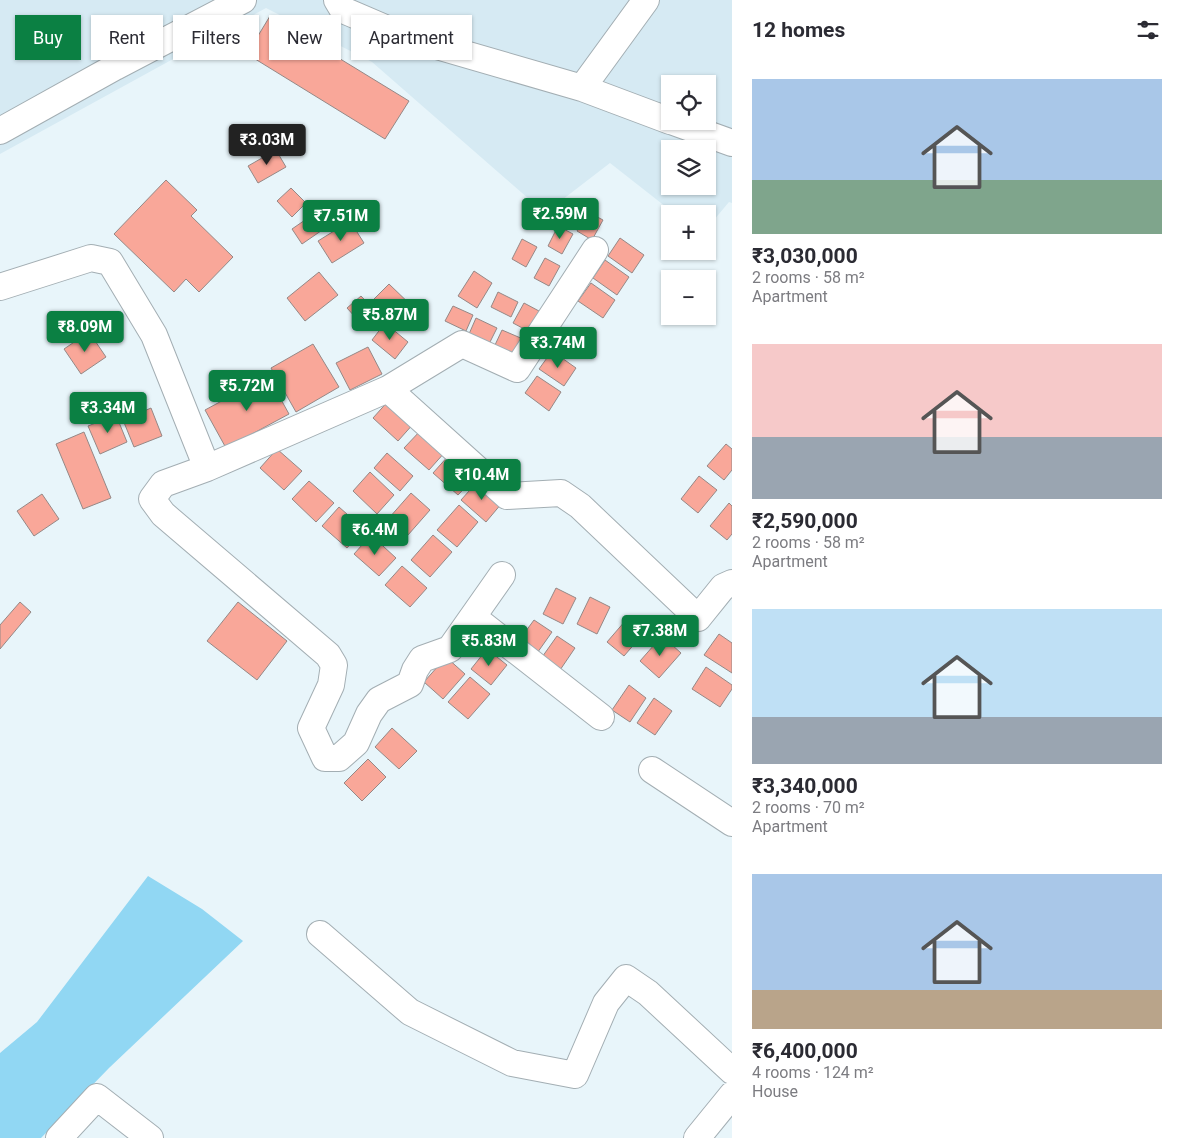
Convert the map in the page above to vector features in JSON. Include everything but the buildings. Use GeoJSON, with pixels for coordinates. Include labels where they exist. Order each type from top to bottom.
{"type":"FeatureCollection","features":[{"type":"Feature","properties":{"kind":"street"},"geometry":{"type":"LineString","coordinates":[[0,131],[115,67],[243,0]]}},
{"type":"Feature","properties":{"kind":"street"},"geometry":{"type":"LineString","coordinates":[[337,0],[343,10],[406,37],[582,88],[661,118]]}},
{"type":"Feature","properties":{"kind":"street"},"geometry":{"type":"LineString","coordinates":[[582,88],[646,0]]}},
{"type":"Feature","properties":{"kind":"street"},"geometry":{"type":"LineString","coordinates":[[695,130],[732,143]]}},
{"type":"Feature","properties":{"kind":"street"},"geometry":{"type":"LineString","coordinates":[[502,575],[450,649],[422,659],[415,670],[410,684],[379,700],[356,743],[339,758],[325,758],[310,728],[331,685],[334,665],[328,655],[163,514],[152,499],[163,484],[207,468],[388,389],[462,344],[517,369],[595,250]]}},
{"type":"Feature","properties":{"kind":"street"},"geometry":{"type":"LineString","coordinates":[[0,287],[91,258],[110,262],[154,335],[207,468]]}},
{"type":"Feature","properties":{"kind":"street"},"geometry":{"type":"LineString","coordinates":[[388,389],[507,496],[561,493],[580,506],[698,618],[723,587],[732,583]]}},
{"type":"Feature","properties":{"kind":"street"},"geometry":{"type":"LineString","coordinates":[[473,617],[601,717]]}},
{"type":"Feature","properties":{"kind":"street"},"geometry":{"type":"LineString","coordinates":[[652,770],[732,823]]}},
{"type":"Feature","properties":{"kind":"street"},"geometry":{"type":"LineString","coordinates":[[320,934],[410,1012],[512,1063],[575,1075],[606,1003],[626,978],[648,993],[732,1070]]}},
{"type":"Feature","properties":{"kind":"street"},"geometry":{"type":"LineString","coordinates":[[697,1138],[732,1095]]}},
{"type":"Feature","properties":{"kind":"street"},"geometry":{"type":"LineString","coordinates":[[59,1138],[97,1097],[150,1138]]}},
{"type":"Feature","properties":{"kind":"shaded area"},"geometry":{"type":"Polygon","coordinates":[[[0,0],[732,0],[732,203],[729,202],[716,217],[716,205],[664,205],[610,163],[545,213],[368,60],[472,60],[472,15],[351,15],[351,51],[341,46],[341,15],[280,15],[266,8],[253,15],[173,15],[173,59],[0,154],[0,0]]]}},
{"type":"Feature","properties":{"kind":"shaded area"},"geometry":{"type":"Polygon","coordinates":[[[148,876],[202,909],[243,941],[109,1068],[41,1138],[0,1138],[0,1053],[37,1022],[148,876]]]}}]}
